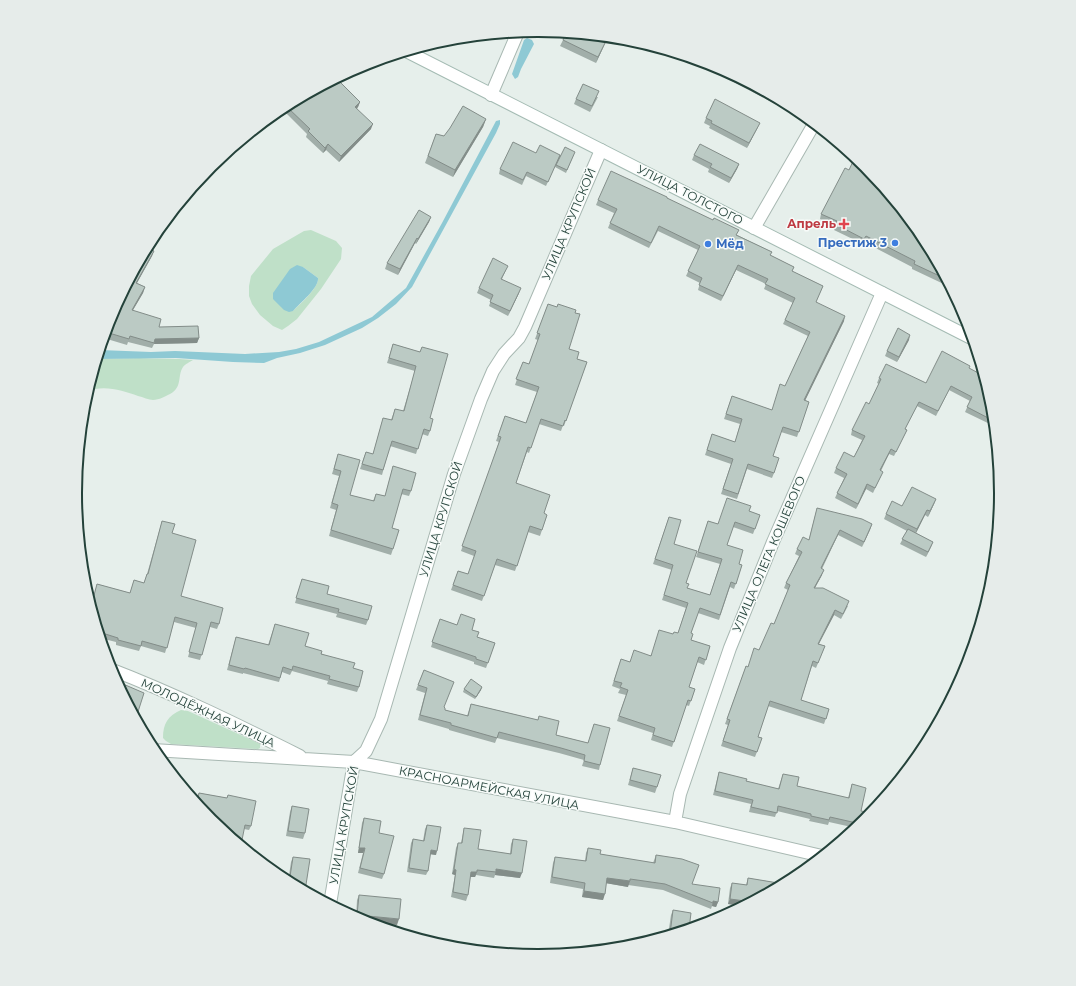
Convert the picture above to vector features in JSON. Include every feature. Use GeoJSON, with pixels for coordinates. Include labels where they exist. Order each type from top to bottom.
{"type":"FeatureCollection","features":[{"type":"Feature","properties":{"kind":"street"},"geometry":{"type":"LineString","coordinates":[[491,95],[516,38]]}},
{"type":"Feature","properties":{"kind":"street","name":"УЛИЦА ТОЛСТОГО"},"geometry":{"type":"LineString","coordinates":[[413,55],[966,335]]}},
{"type":"Feature","properties":{"kind":"street"},"geometry":{"type":"LineString","coordinates":[[754,228],[812,128]]}},
{"type":"Feature","properties":{"kind":"street","name":"УЛИЦА КРУПСКОЙ"},"geometry":{"type":"LineString","coordinates":[[331,899],[354,762],[366,751],[381,719],[454,474],[480,399],[493,370],[504,354],[519,338],[525,327],[601,150]]}},
{"type":"Feature","properties":{"kind":"street","name":"УЛИЦА ОЛЕГА КОШЕВОГО"},"geometry":{"type":"LineString","coordinates":[[675,822],[680,794],[709,705],[730,648],[774,542],[882,293]]}},
{"type":"Feature","properties":{"kind":"street","name":"МОЛОДЁЖНАЯ УЛИЦА"},"geometry":{"type":"LineString","coordinates":[[119,673],[173,694],[304,759]]}},
{"type":"Feature","properties":{"kind":"street","name":"КРАСНОАРМЕЙСКАЯ УЛИЦА"},"geometry":{"type":"LineString","coordinates":[[162,751],[354,762],[675,822],[816,855]]}},
{"type":"Feature","properties":{"kind":"green space"},"geometry":{"type":"Polygon","coordinates":[[[311,230],[336,241],[342,248],[341,259],[321,289],[297,319],[282,330],[273,326],[260,315],[252,304],[249,296],[251,276],[273,249],[304,231],[311,230]],[[303,267],[293,311],[316,286],[318,278],[303,267]]]}},
{"type":"Feature","properties":{"kind":"green space"},"geometry":{"type":"Polygon","coordinates":[[[139,358],[193,360],[186,364],[181,370],[177,388],[174,391],[158,399],[150,400],[119,390],[106,388],[94,390],[102,359],[139,358]]]}},
{"type":"Feature","properties":{"kind":"green space"},"geometry":{"type":"Polygon","coordinates":[[[181,710],[188,711],[258,743],[260,744],[260,748],[171,744],[163,738],[165,724],[173,715],[181,710]]]}},
{"type":"Feature","properties":{"kind":"water"},"geometry":{"type":"Polygon","coordinates":[[[527,38],[532,40],[534,44],[518,77],[515,79],[512,74],[524,40],[527,38]]]}},
{"type":"Feature","properties":{"kind":"water"},"geometry":{"type":"Polygon","coordinates":[[[500,120],[496,133],[412,287],[396,304],[362,328],[325,345],[264,363],[176,358],[102,359],[105,350],[245,354],[279,352],[296,349],[319,342],[372,317],[406,288],[496,121],[500,120]]]}},
{"type":"Feature","properties":{"kind":"water"},"geometry":{"type":"Polygon","coordinates":[[[297,265],[303,267],[318,278],[318,282],[293,311],[289,312],[284,310],[273,299],[273,293],[290,269],[297,265]]]}},
{"type":"Feature","properties":{"kind":"building"},"geometry":{"type":"Polygon","coordinates":[[[564,38],[568,38],[605,42],[598,57],[563,40],[564,38]]]}},
{"type":"Feature","properties":{"kind":"building"},"geometry":{"type":"Polygon","coordinates":[[[340,82],[360,102],[355,107],[373,124],[341,156],[328,144],[325,148],[308,131],[310,129],[291,110],[340,82]]]}},
{"type":"Feature","properties":{"kind":"building"},"geometry":{"type":"Polygon","coordinates":[[[583,84],[599,91],[592,106],[576,99],[583,84]]]}},
{"type":"Feature","properties":{"kind":"building"},"geometry":{"type":"Polygon","coordinates":[[[715,99],[760,123],[749,143],[711,123],[712,121],[706,118],[715,99]]]}},
{"type":"Feature","properties":{"kind":"building"},"geometry":{"type":"Polygon","coordinates":[[[463,106],[486,119],[455,170],[428,156],[436,134],[444,136],[463,106]]]}},
{"type":"Feature","properties":{"kind":"building"},"geometry":{"type":"Polygon","coordinates":[[[513,142],[536,153],[540,145],[560,155],[548,182],[527,172],[523,180],[500,169],[513,142]]]}},
{"type":"Feature","properties":{"kind":"building"},"geometry":{"type":"Polygon","coordinates":[[[700,144],[739,164],[731,178],[710,167],[712,164],[694,155],[700,144]]]}},
{"type":"Feature","properties":{"kind":"building"},"geometry":{"type":"Polygon","coordinates":[[[565,147],[575,152],[567,170],[556,165],[565,147]]]}},
{"type":"Feature","properties":{"kind":"building"},"geometry":{"type":"Polygon","coordinates":[[[852,163],[881,192],[900,215],[939,276],[914,264],[915,261],[866,236],[864,239],[835,224],[837,221],[821,214],[845,168],[849,170],[852,163]]]}},
{"type":"Feature","properties":{"kind":"building"},"geometry":{"type":"Polygon","coordinates":[[[611,171],[713,220],[714,218],[739,230],[736,235],[772,252],[770,255],[794,267],[792,271],[823,286],[816,302],[845,316],[804,400],[809,402],[799,432],[783,427],[773,456],[779,458],[774,473],[748,464],[738,494],[723,489],[733,459],[707,450],[712,434],[735,442],[742,419],[726,414],[732,396],[772,410],[780,384],[785,386],[810,332],[785,320],[795,298],[765,284],[768,279],[738,265],[723,296],[699,285],[702,278],[688,271],[700,246],[659,226],[651,243],[610,223],[617,209],[598,200],[611,171]]]}},
{"type":"Feature","properties":{"kind":"building"},"geometry":{"type":"Polygon","coordinates":[[[419,210],[431,217],[418,239],[417,238],[400,269],[387,263],[419,210]]]}},
{"type":"Feature","properties":{"kind":"building"},"geometry":{"type":"Polygon","coordinates":[[[153,250],[154,251],[136,283],[145,287],[132,310],[161,319],[159,327],[198,326],[199,338],[155,339],[154,343],[130,336],[129,339],[111,334],[129,291],[153,250]]]}},
{"type":"Feature","properties":{"kind":"building"},"geometry":{"type":"Polygon","coordinates":[[[493,258],[508,266],[501,279],[521,288],[510,311],[490,302],[493,295],[479,288],[493,258]]]}},
{"type":"Feature","properties":{"kind":"building"},"geometry":{"type":"Polygon","coordinates":[[[548,304],[557,307],[558,304],[576,310],[575,313],[580,314],[569,349],[579,352],[577,359],[587,362],[566,421],[565,420],[563,426],[541,419],[531,448],[528,447],[516,483],[550,495],[544,513],[547,515],[542,530],[530,526],[517,566],[497,559],[484,596],[453,585],[458,571],[468,574],[476,551],[462,546],[501,437],[498,436],[505,416],[526,423],[539,387],[516,379],[523,362],[529,364],[540,334],[537,333],[548,304]]]}},
{"type":"Feature","properties":{"kind":"building"},"geometry":{"type":"Polygon","coordinates":[[[898,328],[910,335],[899,357],[887,351],[898,328]]]}},
{"type":"Feature","properties":{"kind":"building"},"geometry":{"type":"Polygon","coordinates":[[[393,344],[420,352],[422,347],[448,354],[430,418],[433,419],[430,431],[424,429],[418,449],[392,441],[383,470],[362,464],[366,452],[373,454],[383,418],[392,420],[395,409],[404,411],[416,366],[389,358],[393,344]]]}},
{"type":"Feature","properties":{"kind":"building"},"geometry":{"type":"Polygon","coordinates":[[[942,351],[970,366],[969,368],[977,372],[987,418],[967,407],[972,397],[951,386],[938,411],[919,402],[905,429],[907,430],[896,452],[891,449],[880,470],[883,472],[875,488],[867,484],[858,504],[837,493],[847,474],[836,468],[844,452],[854,457],[865,436],[852,430],[866,402],[869,404],[881,379],[879,378],[886,364],[926,383],[942,351]]]}},
{"type":"Feature","properties":{"kind":"building"},"geometry":{"type":"Polygon","coordinates":[[[338,454],[360,460],[350,495],[374,501],[376,494],[385,496],[393,466],[416,473],[411,491],[403,489],[392,528],[399,530],[393,549],[331,530],[338,505],[332,503],[341,471],[334,469],[338,454]]]}},
{"type":"Feature","properties":{"kind":"building"},"geometry":{"type":"Polygon","coordinates":[[[912,487],[936,499],[930,511],[927,510],[917,529],[886,514],[892,501],[902,506],[912,487]]]}},
{"type":"Feature","properties":{"kind":"building"},"geometry":{"type":"Polygon","coordinates":[[[727,498],[751,506],[749,511],[760,515],[755,529],[735,522],[727,545],[743,550],[739,564],[742,565],[736,584],[731,582],[720,615],[700,608],[691,633],[693,634],[691,640],[710,646],[706,660],[699,657],[689,687],[695,689],[691,701],[688,700],[674,742],[653,735],[655,728],[619,716],[628,690],[620,687],[622,683],[614,681],[621,659],[630,662],[634,650],[651,656],[659,630],[673,634],[674,632],[678,633],[688,603],[664,595],[673,565],[655,559],[669,517],[681,520],[674,544],[697,551],[686,583],[689,584],[687,588],[710,595],[722,559],[698,552],[708,521],[718,524],[727,498]]]}},
{"type":"Feature","properties":{"kind":"building"},"geometry":{"type":"Polygon","coordinates":[[[817,508],[862,519],[872,524],[864,542],[840,530],[821,568],[824,570],[814,588],[823,588],[849,601],[843,614],[835,610],[818,644],[825,646],[818,663],[813,661],[801,700],[829,709],[826,719],[770,701],[758,737],[762,738],[757,752],[723,741],[730,720],[727,719],[754,648],[759,650],[771,623],[774,624],[790,585],[786,583],[802,552],[797,549],[803,537],[809,540],[817,508]]]}},
{"type":"Feature","properties":{"kind":"building"},"geometry":{"type":"Polygon","coordinates":[[[162,521],[175,524],[172,533],[196,540],[181,596],[223,608],[219,624],[211,622],[202,655],[189,652],[197,623],[175,617],[167,648],[142,641],[141,646],[118,640],[118,638],[104,634],[94,595],[97,584],[130,593],[134,580],[144,583],[148,574],[162,521]]]}},
{"type":"Feature","properties":{"kind":"building"},"geometry":{"type":"Polygon","coordinates":[[[908,529],[933,542],[928,552],[902,539],[908,529]]]}},
{"type":"Feature","properties":{"kind":"building"},"geometry":{"type":"Polygon","coordinates":[[[302,579],[329,586],[327,594],[372,606],[368,620],[338,612],[339,609],[296,598],[302,579]]]}},
{"type":"Feature","properties":{"kind":"building"},"geometry":{"type":"Polygon","coordinates":[[[461,614],[475,619],[472,630],[479,632],[477,637],[495,643],[488,663],[476,659],[476,657],[432,642],[440,619],[457,625],[461,614]]]}},
{"type":"Feature","properties":{"kind":"building"},"geometry":{"type":"Polygon","coordinates":[[[275,624],[309,633],[305,646],[322,651],[321,654],[355,663],[353,668],[363,671],[359,687],[329,679],[330,676],[293,666],[292,670],[283,667],[280,678],[229,665],[236,637],[269,645],[275,624]]]}},
{"type":"Feature","properties":{"kind":"building"},"geometry":{"type":"Polygon","coordinates":[[[424,670],[454,682],[444,707],[445,710],[468,716],[471,704],[538,720],[539,716],[559,721],[556,735],[588,743],[594,724],[610,728],[600,765],[584,761],[585,755],[561,748],[499,732],[497,738],[451,725],[451,723],[420,715],[427,688],[418,685],[424,670]]]}},
{"type":"Feature","properties":{"kind":"building"},"geometry":{"type":"Polygon","coordinates":[[[471,679],[482,687],[476,697],[464,689],[471,679]]]}},
{"type":"Feature","properties":{"kind":"building"},"geometry":{"type":"Polygon","coordinates":[[[124,685],[144,693],[138,712],[124,685]]]}},
{"type":"Feature","properties":{"kind":"building"},"geometry":{"type":"Polygon","coordinates":[[[633,768],[661,775],[657,787],[630,780],[633,768]]]}},
{"type":"Feature","properties":{"kind":"building"},"geometry":{"type":"Polygon","coordinates":[[[719,772],[747,779],[746,781],[779,789],[783,774],[799,777],[797,786],[849,798],[852,784],[866,788],[861,811],[864,812],[853,822],[830,817],[829,820],[778,806],[777,813],[751,807],[753,800],[715,791],[719,772]]]}},
{"type":"Feature","properties":{"kind":"building"},"geometry":{"type":"Polygon","coordinates":[[[199,793],[227,798],[228,795],[256,801],[251,826],[245,825],[242,840],[237,836],[198,797],[199,793]]]}},
{"type":"Feature","properties":{"kind":"building"},"geometry":{"type":"Polygon","coordinates":[[[292,806],[309,809],[305,833],[288,831],[292,806]]]}},
{"type":"Feature","properties":{"kind":"building"},"geometry":{"type":"Polygon","coordinates":[[[364,818],[381,821],[379,833],[394,836],[384,874],[360,868],[365,848],[359,848],[364,818]]]}},
{"type":"Feature","properties":{"kind":"building"},"geometry":{"type":"Polygon","coordinates":[[[427,825],[441,827],[437,851],[431,850],[428,871],[409,868],[413,839],[424,841],[427,825]]]}},
{"type":"Feature","properties":{"kind":"building"},"geometry":{"type":"Polygon","coordinates":[[[464,828],[481,830],[478,849],[511,854],[513,839],[527,841],[522,873],[496,869],[496,872],[477,870],[477,872],[471,872],[468,895],[453,892],[456,870],[454,869],[458,843],[462,843],[464,828]]]}},
{"type":"Feature","properties":{"kind":"building"},"geometry":{"type":"Polygon","coordinates":[[[588,848],[601,850],[600,854],[655,863],[656,855],[682,859],[699,865],[692,884],[720,888],[718,902],[713,901],[713,903],[665,884],[630,879],[630,881],[607,878],[605,894],[584,891],[585,883],[552,877],[555,857],[586,861],[588,848]]]}},
{"type":"Feature","properties":{"kind":"building"},"geometry":{"type":"Polygon","coordinates":[[[293,857],[310,859],[306,885],[290,875],[293,857]]]}},
{"type":"Feature","properties":{"kind":"building"},"geometry":{"type":"Polygon","coordinates":[[[748,878],[775,882],[742,901],[730,899],[732,883],[747,885],[748,878]]]}},
{"type":"Feature","properties":{"kind":"building"},"geometry":{"type":"Polygon","coordinates":[[[359,895],[401,899],[399,919],[368,916],[357,911],[359,895]]]}},
{"type":"Feature","properties":{"kind":"building"},"geometry":{"type":"Polygon","coordinates":[[[673,910],[691,913],[690,923],[671,929],[673,910]]]}},
{"type":"Feature","properties":{"kind":"place","name":"Апрель"},"geometry":{"type":"Point","coordinates":[844,224]}},
{"type":"Feature","properties":{"kind":"place","name":"Престиж 3"},"geometry":{"type":"Point","coordinates":[895,243]}},
{"type":"Feature","properties":{"kind":"place","name":"Мёд"},"geometry":{"type":"Point","coordinates":[708,244]}}]}
